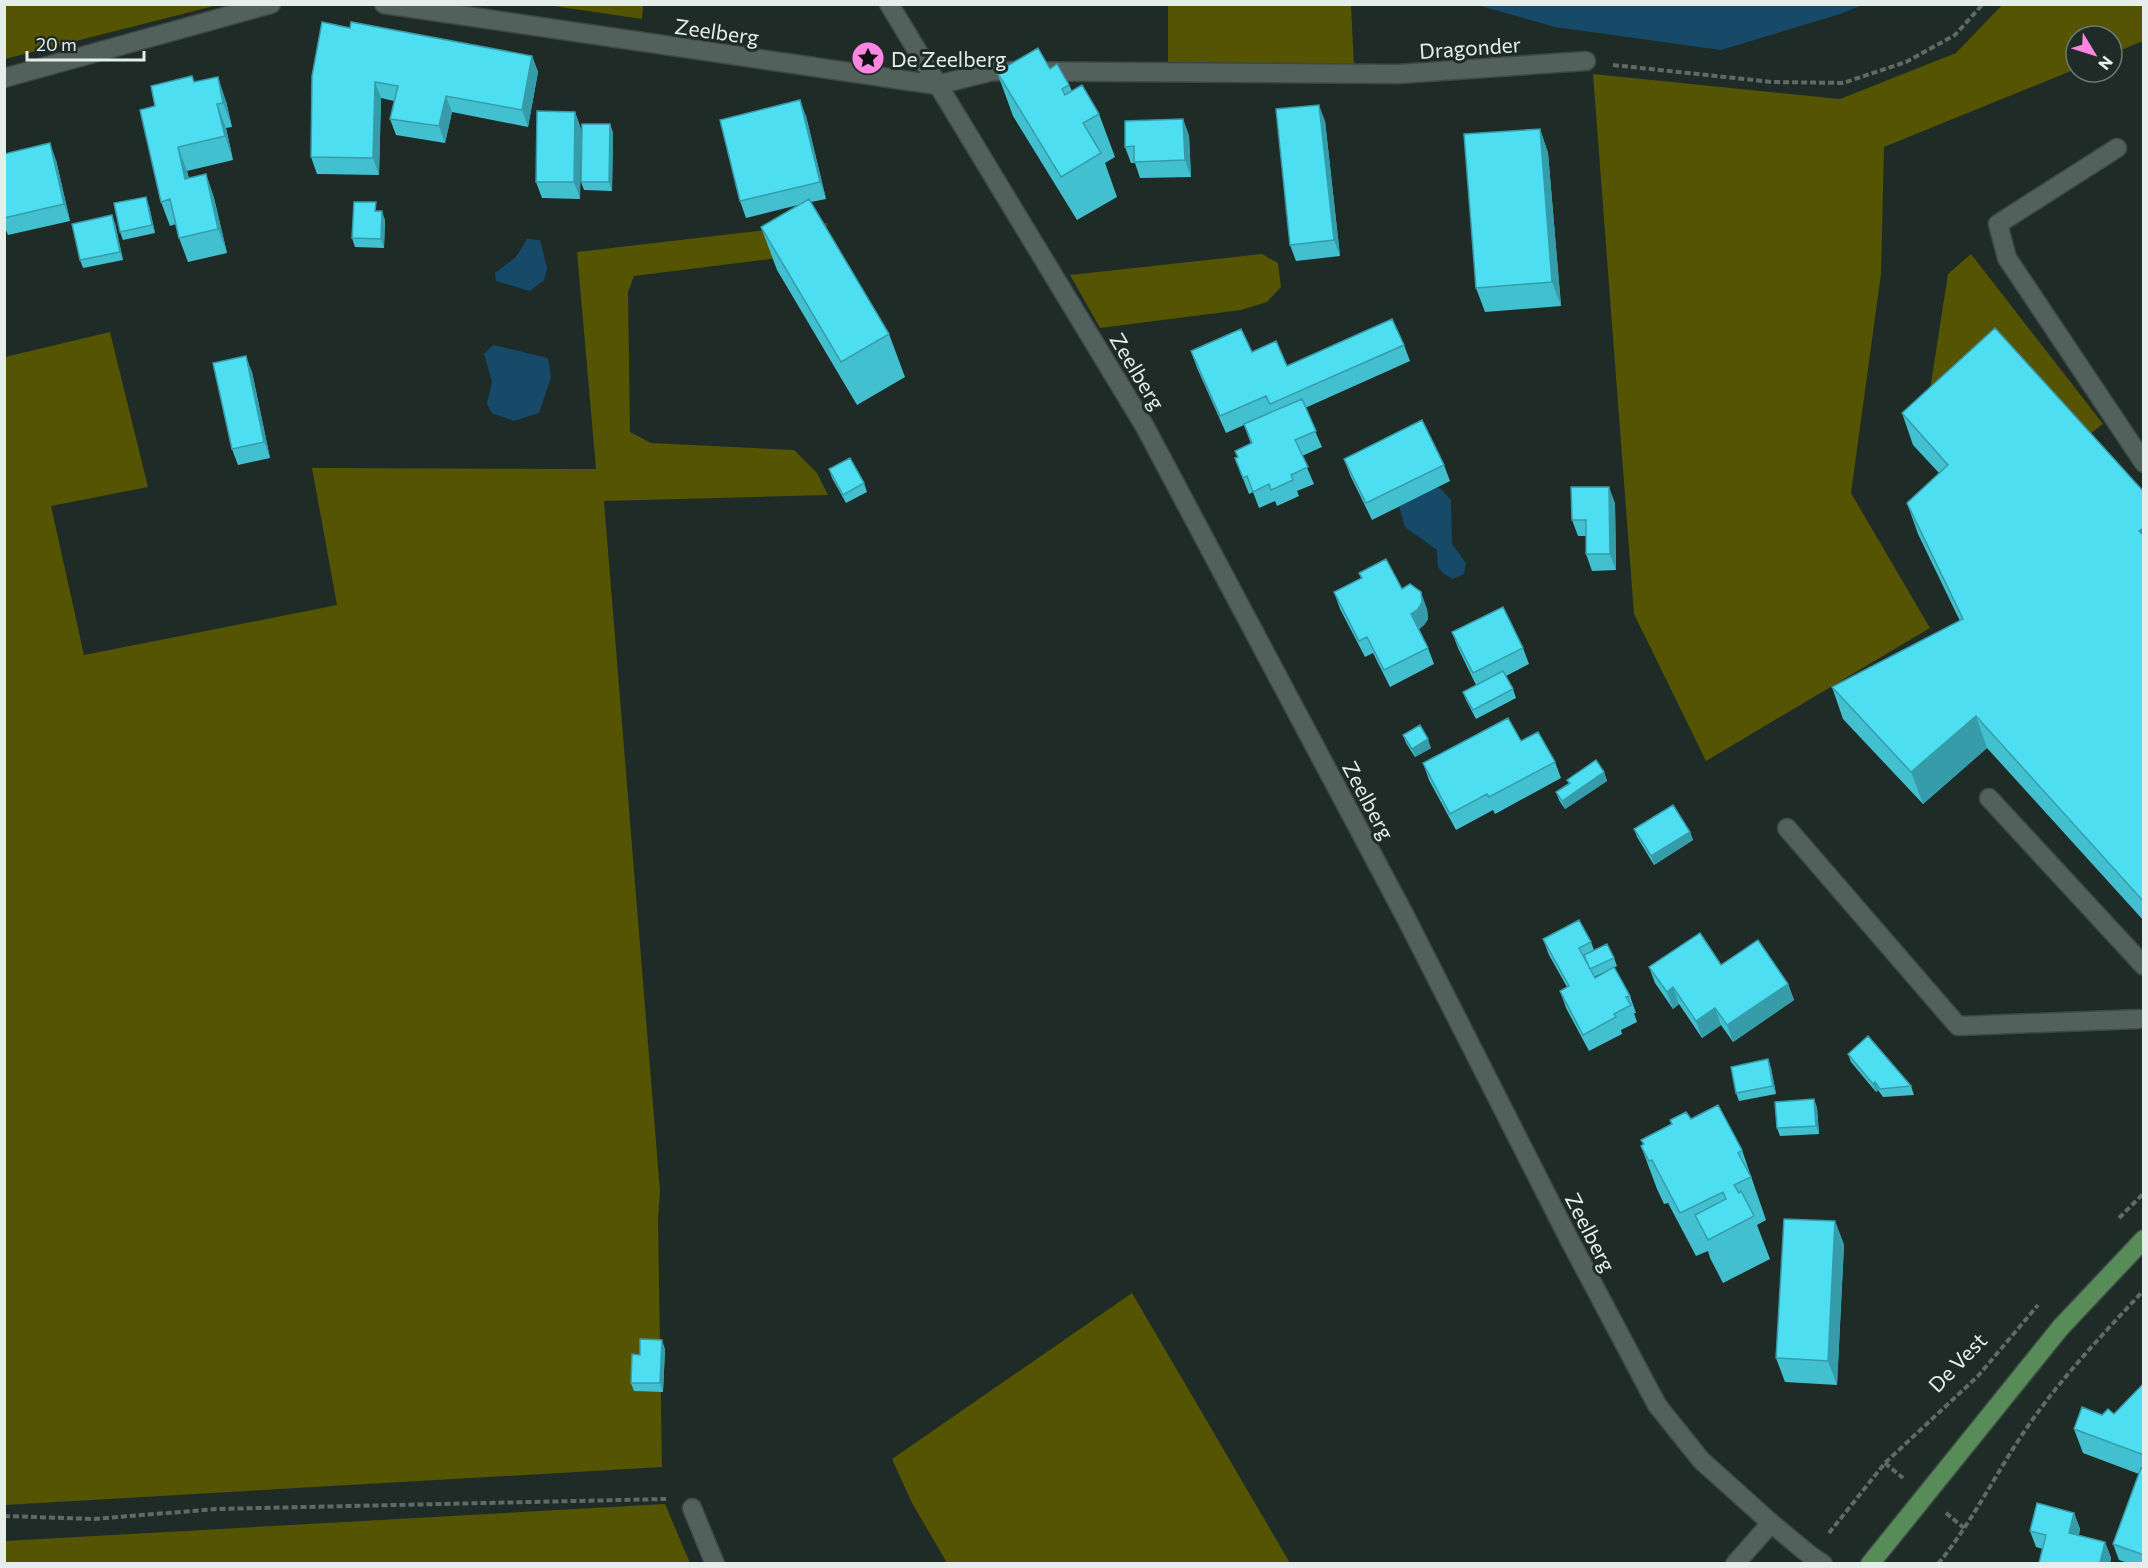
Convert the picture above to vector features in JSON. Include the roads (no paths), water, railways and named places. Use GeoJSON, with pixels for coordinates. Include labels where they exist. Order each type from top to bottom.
{"type":"FeatureCollection","features":[{"type":"Feature","properties":{"kind":"main road"},"geometry":{"type":"LineString","coordinates":[[1870,1563],[2061,1327],[2144,1239]]}},
{"type":"Feature","properties":{"kind":"street"},"geometry":{"type":"LineString","coordinates":[[4,78],[271,4]]}},
{"type":"Feature","properties":{"kind":"street","name":"Zeelberg"},"geometry":{"type":"LineString","coordinates":[[384,4],[937,85]]}},
{"type":"Feature","properties":{"kind":"street","name":"Zeelberg"},"geometry":{"type":"LineString","coordinates":[[889,4],[1144,425],[1405,916],[1568,1237],[1657,1405],[1701,1460],[1771,1523],[1817,1560]]}},
{"type":"Feature","properties":{"kind":"street","name":"Dragonder"},"geometry":{"type":"LineString","coordinates":[[937,85],[993,71],[1398,74],[1586,61]]}},
{"type":"Feature","properties":{"kind":"street"},"geometry":{"type":"LineString","coordinates":[[2117,148],[1998,224],[2007,258],[2144,463]]}},
{"type":"Feature","properties":{"kind":"street"},"geometry":{"type":"LineString","coordinates":[[1989,798],[2144,966]]}},
{"type":"Feature","properties":{"kind":"street"},"geometry":{"type":"LineString","coordinates":[[1787,828],[1958,1026],[2142,1019]]}},
{"type":"Feature","properties":{"kind":"street"},"geometry":{"type":"LineString","coordinates":[[692,1508],[715,1563]]}},
{"type":"Feature","properties":{"kind":"street"},"geometry":{"type":"LineString","coordinates":[[1735,1563],[1771,1523]]}},
{"type":"Feature","properties":{"kind":"water"},"geometry":{"type":"Polygon","coordinates":[[[1863,4],[1840,14],[1721,50],[1555,27],[1477,5],[1863,4]]]}},
{"type":"Feature","properties":{"kind":"water"},"geometry":{"type":"Polygon","coordinates":[[[527,239],[540,240],[547,268],[544,280],[530,291],[496,281],[495,273],[516,257],[527,239]]]}},
{"type":"Feature","properties":{"kind":"water"},"geometry":{"type":"Polygon","coordinates":[[[493,345],[548,358],[551,377],[539,413],[514,421],[492,413],[487,404],[492,381],[484,354],[493,345]]]}},
{"type":"Feature","properties":{"kind":"water"},"geometry":{"type":"Polygon","coordinates":[[[1422,482],[1441,489],[1451,500],[1452,544],[1466,563],[1464,574],[1453,579],[1438,567],[1437,550],[1405,527],[1399,506],[1422,482]]]}},
{"type":"Feature","properties":{"kind":"place","name":"De Zeelberg"},"geometry":{"type":"Point","coordinates":[868,58]}}]}
